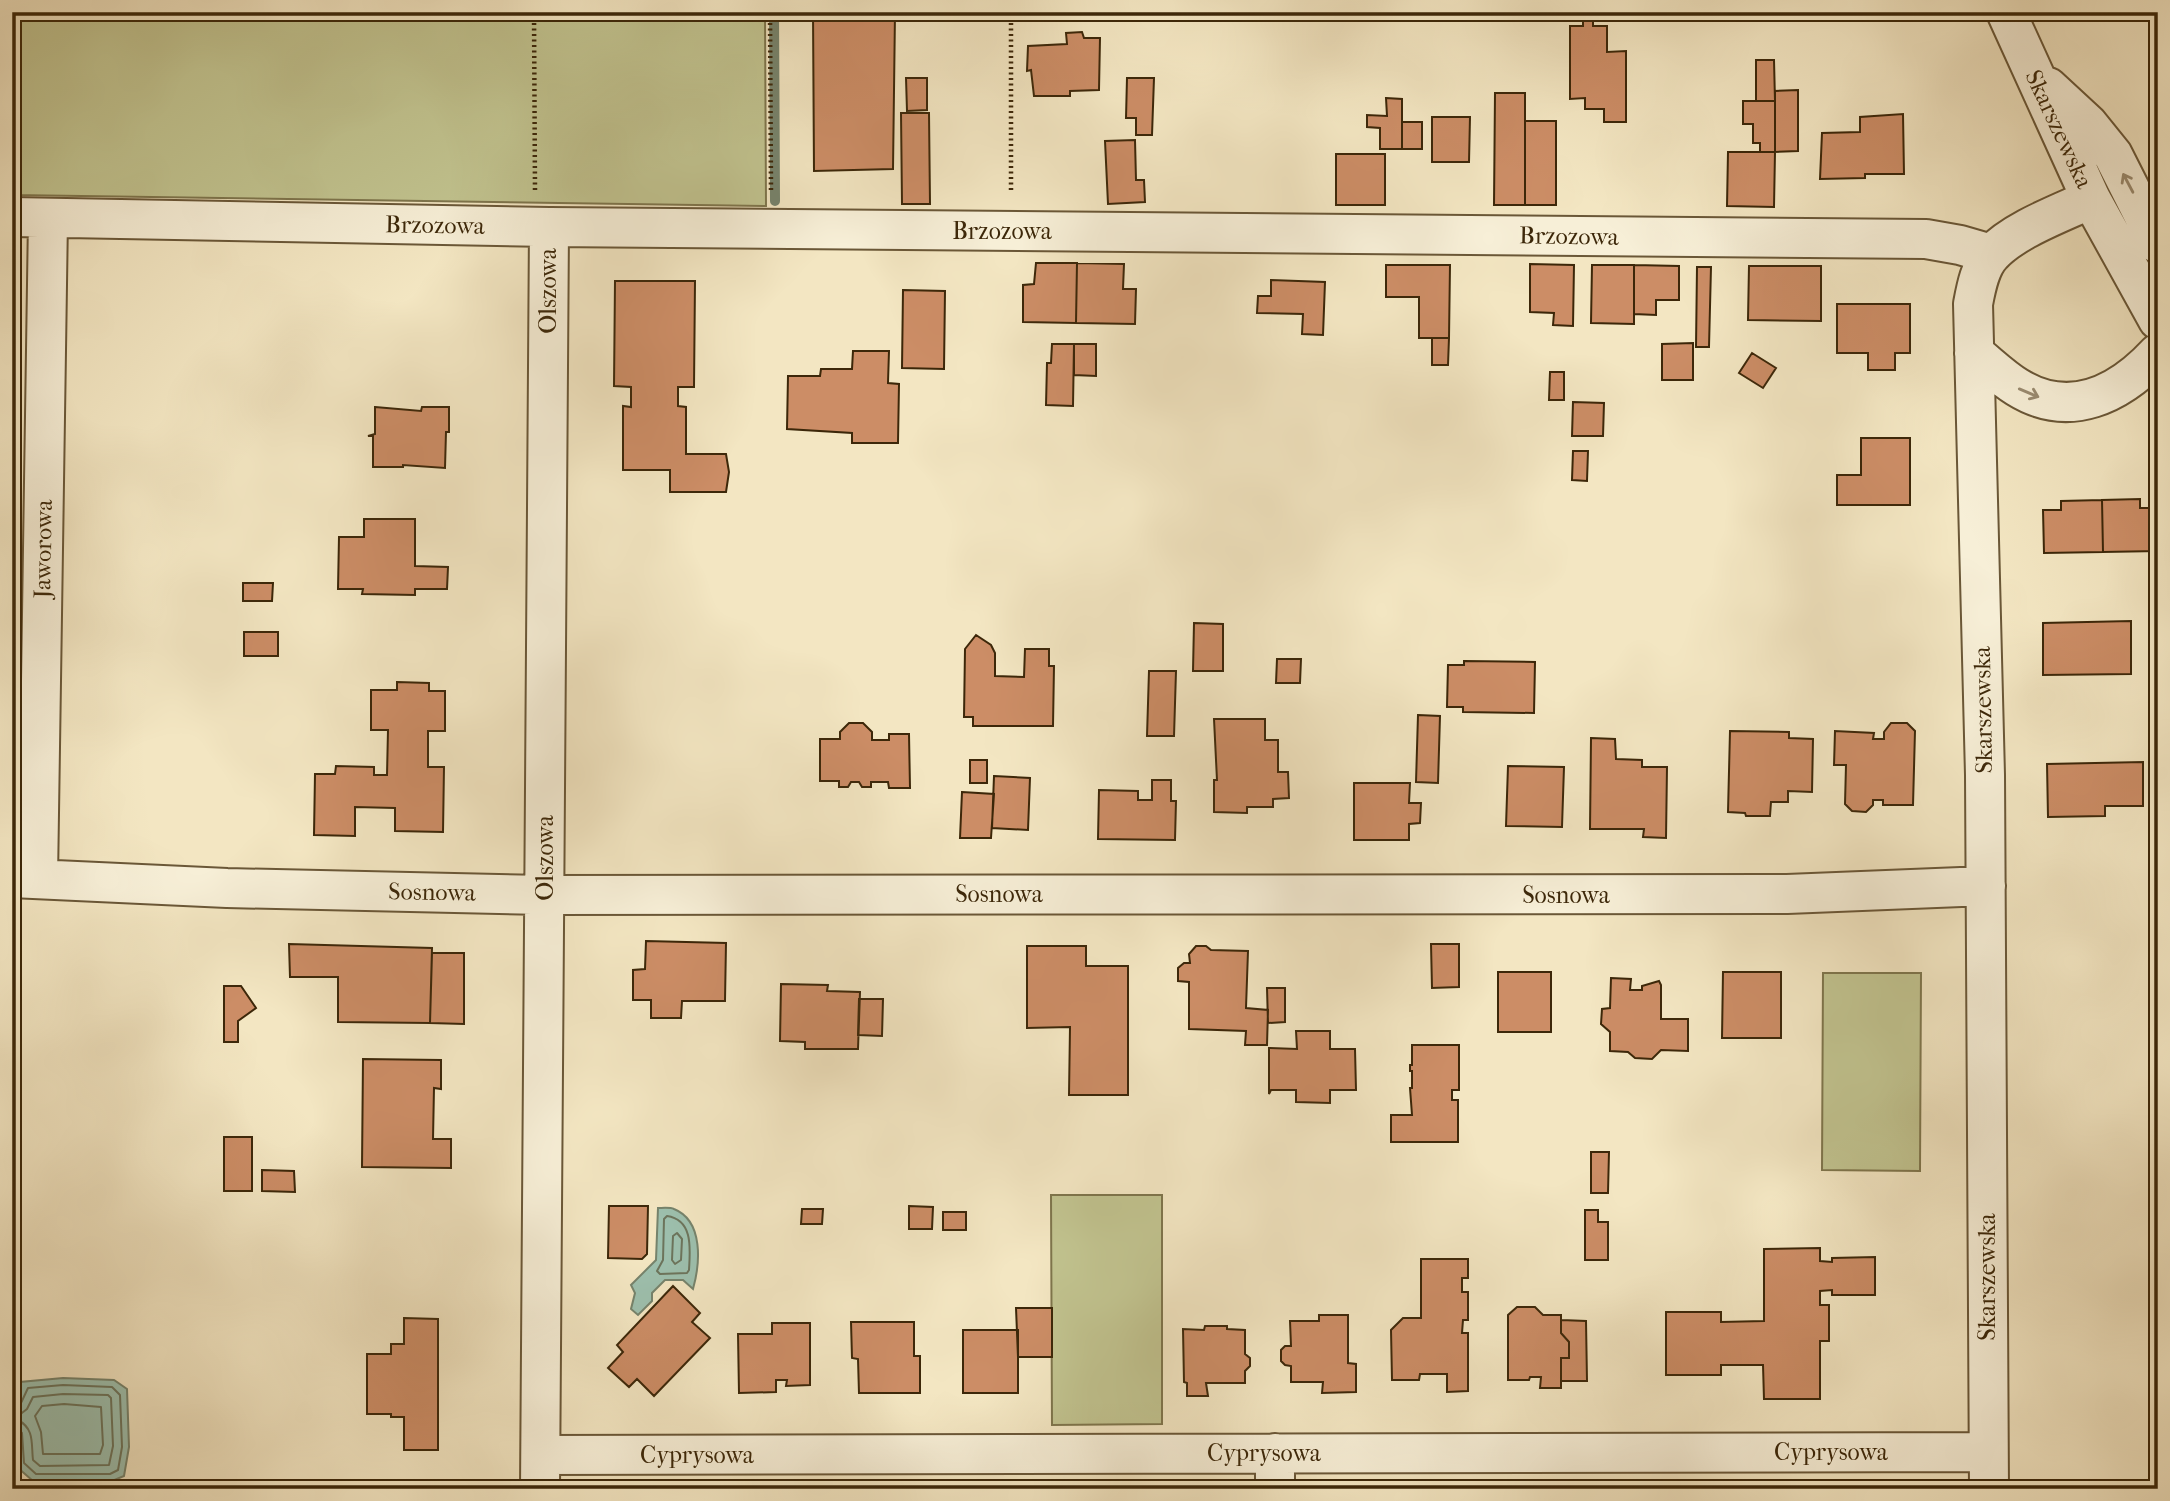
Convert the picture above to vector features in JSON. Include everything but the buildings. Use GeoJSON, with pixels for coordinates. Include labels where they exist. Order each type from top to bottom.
{"type":"FeatureCollection","features":[{"type":"Feature","properties":{"kind":"street","name":"Skarszewska"},"geometry":{"type":"LineString","coordinates":[[1988,1470],[1986,886],[1973,304],[1978,280],[1991,254],[2018,234],[2091,199],[2006,12]]}},
{"type":"Feature","properties":{"kind":"street"},"geometry":{"type":"LineString","coordinates":[[2033,74],[2102,139],[2113,155],[2158,244]]}},
{"type":"Feature","properties":{"kind":"street"},"geometry":{"type":"LineString","coordinates":[[2091,199],[2158,320]]}},
{"type":"Feature","properties":{"kind":"street","name":"Brzozowa"},"geometry":{"type":"LineString","coordinates":[[30,218],[542,210],[772,229],[1926,239],[1991,254]]}},
{"type":"Feature","properties":{"kind":"street","name":"Olszowa"},"geometry":{"type":"LineString","coordinates":[[541,1472],[544,895],[542,210]]}},
{"type":"Feature","properties":{"kind":"street","name":"Jaworowa"},"geometry":{"type":"LineString","coordinates":[[25,878],[30,218]]}},
{"type":"Feature","properties":{"kind":"street"},"geometry":{"type":"LineString","coordinates":[[1974,353],[2017,387],[2047,400],[2080,402],[2112,391],[2138,374],[2158,353]]}},
{"type":"Feature","properties":{"kind":"street","name":"Sosnowa"},"geometry":{"type":"LineString","coordinates":[[25,878],[227,888],[544,895],[1773,894],[1986,886]]}},
{"type":"Feature","properties":{"kind":"street","name":"Cyprysowa"},"geometry":{"type":"LineString","coordinates":[[541,1472],[1988,1470]]}},
{"type":"Feature","properties":{"kind":"path"},"geometry":{"type":"LineString","coordinates":[[534,12],[542,210]]}},
{"type":"Feature","properties":{"kind":"path"},"geometry":{"type":"LineString","coordinates":[[769,12],[772,229]]}},
{"type":"Feature","properties":{"kind":"path"},"geometry":{"type":"LineString","coordinates":[[1011,12],[1012,231]]}},
{"type":"Feature","properties":{"kind":"green space"},"geometry":{"type":"Polygon","coordinates":[[[12,12],[765,12],[766,206],[12,195],[12,12]]]}},
{"type":"Feature","properties":{"kind":"green space"},"geometry":{"type":"Polygon","coordinates":[[[1823,973],[1921,973],[1920,1171],[1822,1170],[1823,973]]]}},
{"type":"Feature","properties":{"kind":"green space"},"geometry":{"type":"Polygon","coordinates":[[[1051,1195],[1162,1195],[1162,1424],[1052,1425],[1051,1195]]]}},
{"type":"Feature","properties":{"kind":"water"},"geometry":{"type":"Polygon","coordinates":[[[658,1208],[674,1209],[691,1223],[698,1256],[695,1279],[693,1289],[683,1280],[665,1280],[652,1293],[652,1301],[638,1315],[631,1309],[635,1293],[631,1285],[656,1260],[658,1208]]]}},
{"type":"Feature","properties":{"kind":"water"},"geometry":{"type":"Polygon","coordinates":[[[63,1378],[114,1380],[127,1389],[129,1447],[124,1476],[112,1481],[33,1481],[17,1467],[14,1404],[20,1382],[63,1378]]]}},
{"type":"Feature","properties":{"kind":"waterway"},"geometry":{"type":"LineString","coordinates":[[774,12],[775,201]]}}]}
